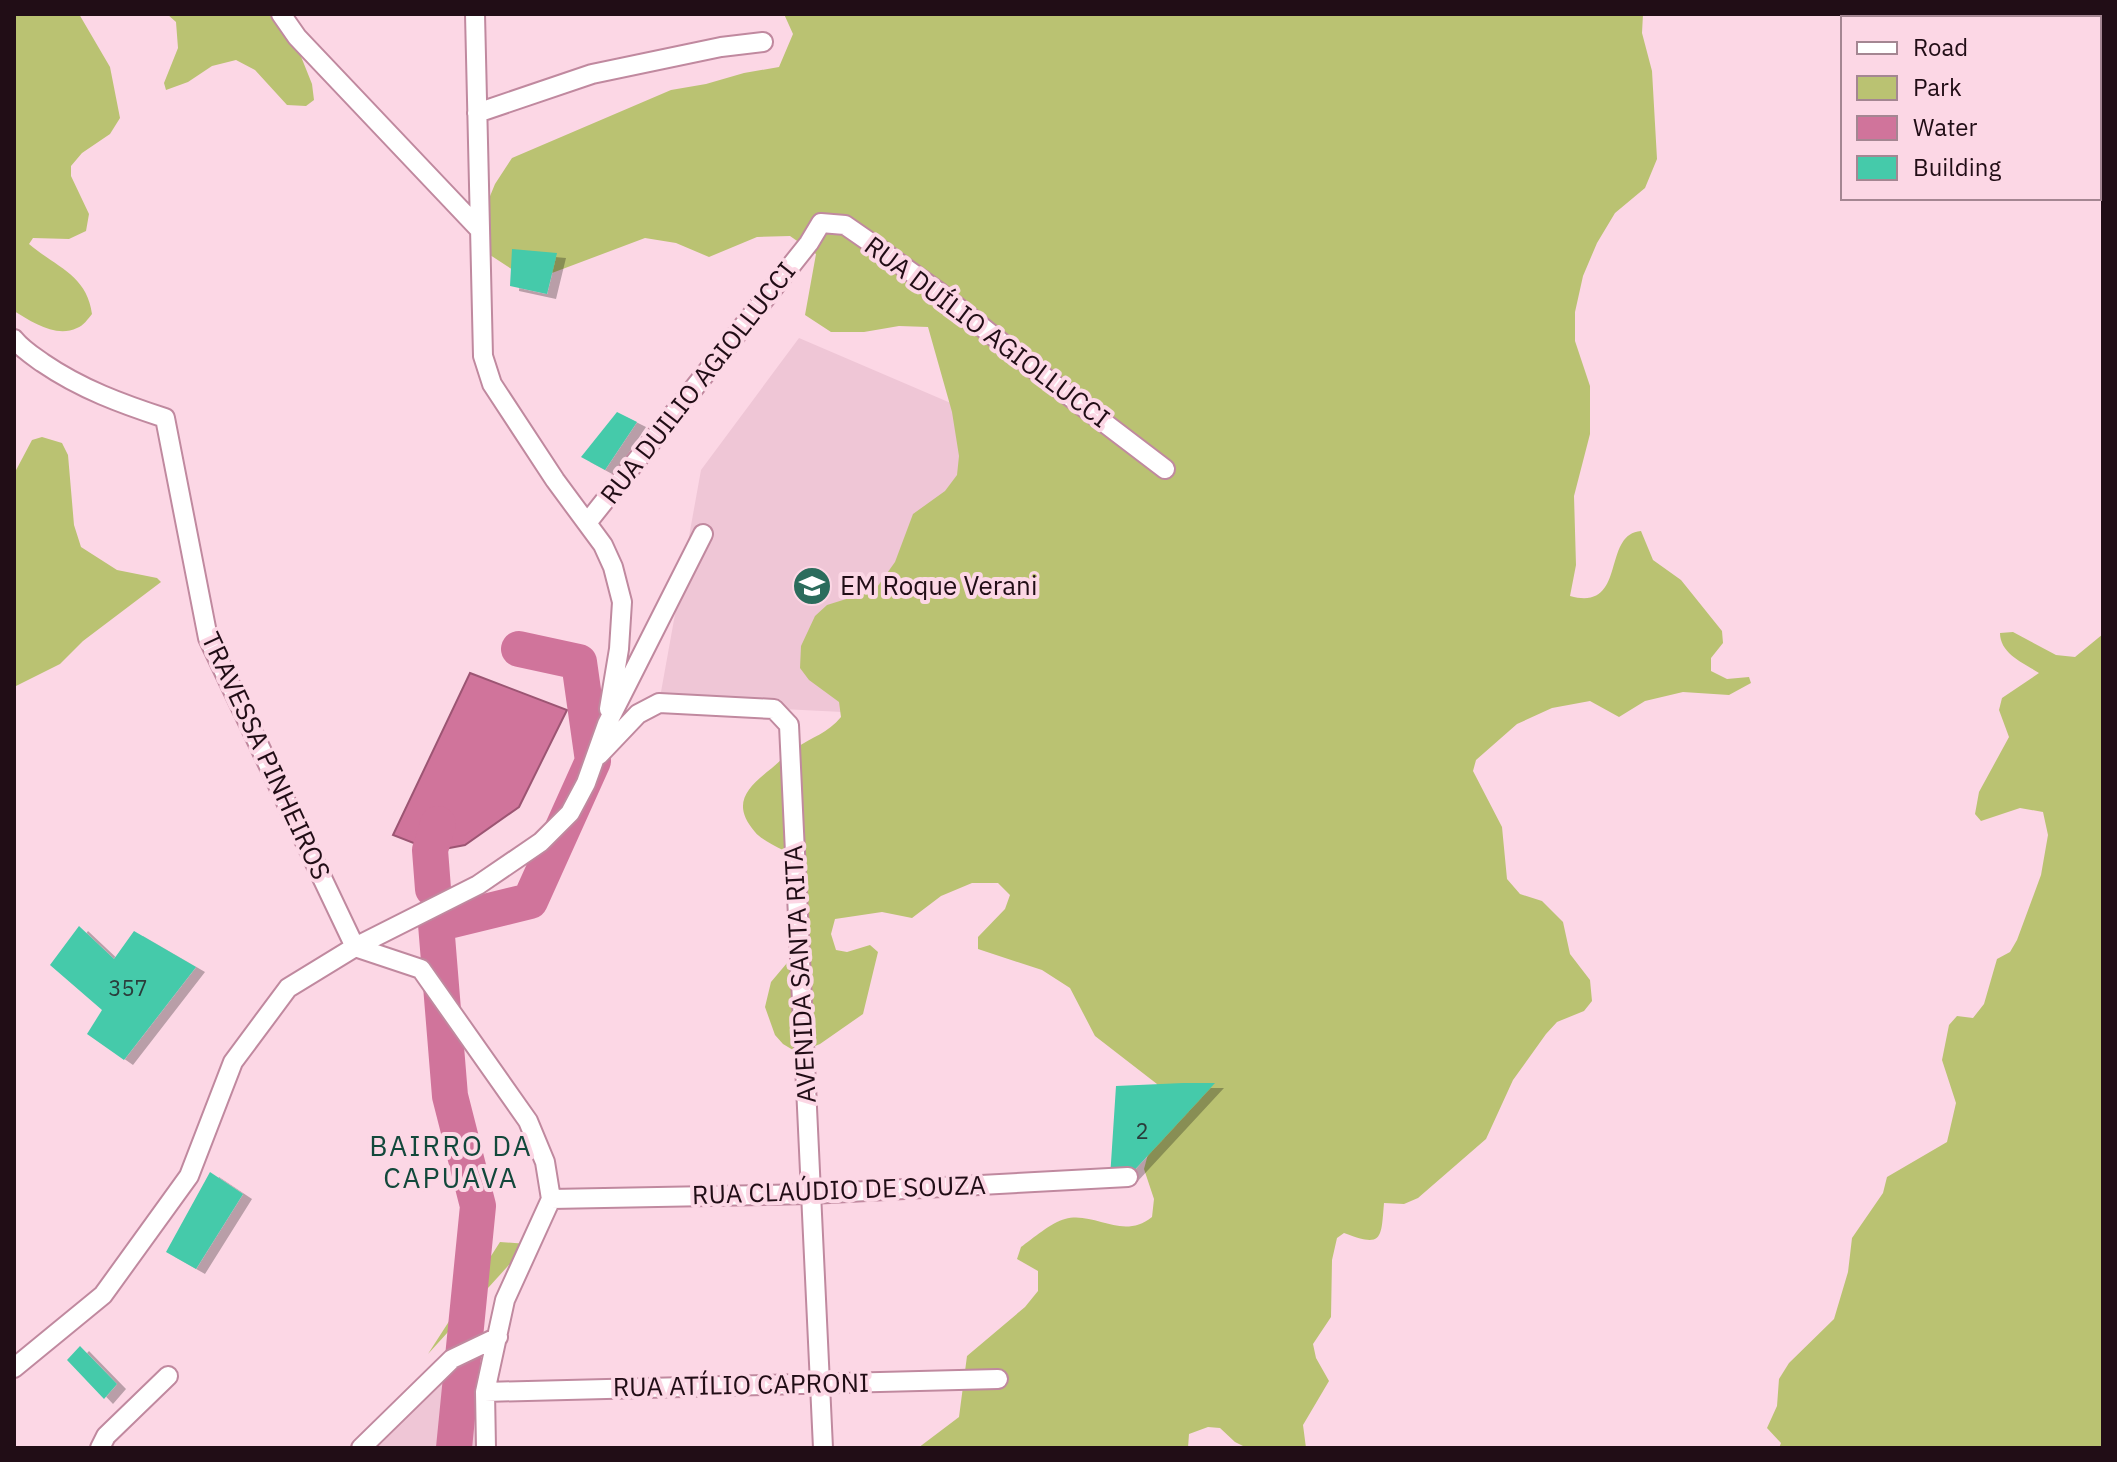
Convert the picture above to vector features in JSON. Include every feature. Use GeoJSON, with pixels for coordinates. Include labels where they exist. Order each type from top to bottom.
{"type":"FeatureCollection","features":[{"type":"Feature","properties":{"kind":"street"},"geometry":{"type":"LineString","coordinates":[[281,14],[297,37],[480,230]]}},
{"type":"Feature","properties":{"kind":"street"},"geometry":{"type":"LineString","coordinates":[[475,14],[483,356],[492,384],[555,480],[603,545],[613,567],[622,602],[619,649],[607,724]]}},
{"type":"Feature","properties":{"kind":"street"},"geometry":{"type":"LineString","coordinates":[[477,113],[592,74],[721,47],[763,42]]}},
{"type":"Feature","properties":{"kind":"street","name":"RUA DUÍLIO AGIOLLUCCI"},"geometry":{"type":"LineString","coordinates":[[809,243],[821,223],[845,225],[940,293],[1165,469]]}},
{"type":"Feature","properties":{"kind":"street","name":"RUA DUILIO AGIOLLUCCI"},"geometry":{"type":"LineString","coordinates":[[587,523],[809,243]]}},
{"type":"Feature","properties":{"kind":"street","name":"TRAVESSA PINHEIROS"},"geometry":{"type":"LineString","coordinates":[[14,339],[61,375],[107,399],[165,418],[208,638],[355,947]]}},
{"type":"Feature","properties":{"kind":"street"},"geometry":{"type":"LineString","coordinates":[[14,1368],[103,1296],[189,1176],[233,1062],[288,988],[355,947],[478,885],[541,842],[570,813],[586,783],[607,724],[703,534]]}},
{"type":"Feature","properties":{"kind":"street","name":"AVENIDA SANTA RITA"},"geometry":{"type":"LineString","coordinates":[[593,761],[638,714],[659,703],[774,709],[789,725],[823,1448]]}},
{"type":"Feature","properties":{"kind":"street"},"geometry":{"type":"LineString","coordinates":[[355,947],[421,969],[528,1121],[545,1162],[551,1199],[505,1300],[485,1392],[486,1448]]}},
{"type":"Feature","properties":{"kind":"street","name":"RUA CLAÚDIO DE SOUZA"},"geometry":{"type":"LineString","coordinates":[[551,1199],[811,1194],[1128,1177]]}},
{"type":"Feature","properties":{"kind":"street"},"geometry":{"type":"LineString","coordinates":[[361,1448],[452,1359],[498,1337]]}},
{"type":"Feature","properties":{"kind":"street"},"geometry":{"type":"LineString","coordinates":[[100,1448],[106,1436],[168,1376]]}},
{"type":"Feature","properties":{"kind":"street","name":"RUA ATÍLIO CAPRONI"},"geometry":{"type":"LineString","coordinates":[[485,1392],[998,1379]]}},
{"type":"Feature","properties":{"kind":"shaded area","name":"EM Roque Verani"},"geometry":{"type":"Polygon","coordinates":[[[799,338],[995,422],[903,715],[659,703],[701,470],[799,338]]]}},
{"type":"Feature","properties":{"kind":"shaded area"},"geometry":{"type":"Polygon","coordinates":[[[452,1361],[482,1390],[485,1448],[367,1448],[452,1361]]]}},
{"type":"Feature","properties":{"kind":"green space"},"geometry":{"type":"Polygon","coordinates":[[[14,14],[79,14],[110,67],[120,118],[110,134],[82,153],[71,166],[71,176],[89,214],[86,231],[69,239],[33,238],[29,244],[69,273],[84,290],[92,314],[81,326],[69,331],[44,327],[14,311],[14,14]]]}},
{"type":"Feature","properties":{"kind":"green space"},"geometry":{"type":"Polygon","coordinates":[[[167,14],[284,14],[312,84],[314,100],[306,106],[287,105],[255,70],[236,60],[212,66],[188,82],[166,90],[164,83],[178,48],[176,22],[167,14]]]}},
{"type":"Feature","properties":{"kind":"green space"},"geometry":{"type":"Polygon","coordinates":[[[784,14],[1643,14],[1642,33],[1652,71],[1657,159],[1645,188],[1615,213],[1597,243],[1583,276],[1575,312],[1575,341],[1590,386],[1590,434],[1574,496],[1576,565],[1570,596],[1588,598],[1600,593],[1607,583],[1621,545],[1629,535],[1641,531],[1653,560],[1681,580],[1722,631],[1723,643],[1711,658],[1711,671],[1727,679],[1749,677],[1751,683],[1729,695],[1683,692],[1645,701],[1619,717],[1590,701],[1552,708],[1517,724],[1476,760],[1473,771],[1502,827],[1507,879],[1520,894],[1542,901],[1563,922],[1570,954],[1590,980],[1592,1001],[1584,1011],[1557,1022],[1546,1034],[1513,1080],[1486,1139],[1418,1198],[1404,1204],[1384,1203],[1378,1237],[1366,1240],[1344,1233],[1337,1238],[1332,1260],[1331,1317],[1313,1344],[1316,1358],[1329,1381],[1303,1425],[1306,1448],[1247,1448],[1220,1428],[1208,1427],[1189,1434],[1188,1448],[918,1448],[959,1417],[967,1356],[1025,1307],[1038,1291],[1038,1271],[1017,1259],[1021,1247],[1065,1219],[1130,1226],[1152,1217],[1154,1199],[1144,1169],[1159,1113],[1157,1084],[1095,1036],[1070,988],[1042,970],[978,949],[978,937],[1005,909],[1010,895],[998,883],[972,883],[941,896],[912,918],[882,912],[835,919],[831,934],[836,950],[847,952],[870,945],[878,952],[863,1014],[820,1044],[798,1053],[783,1044],[775,1035],[765,1007],[771,982],[803,944],[806,907],[784,879],[803,860],[759,836],[748,822],[743,804],[749,789],[763,775],[841,717],[839,702],[809,680],[800,668],[801,646],[815,616],[827,605],[875,590],[895,562],[913,514],[945,491],[957,475],[959,456],[952,412],[928,327],[899,326],[864,332],[831,332],[805,315],[816,254],[790,236],[757,237],[709,257],[676,243],[645,238],[544,276],[513,270],[487,253],[481,218],[495,184],[512,158],[671,90],[779,67],[793,34],[784,14]]]}},
{"type":"Feature","properties":{"kind":"green space"},"geometry":{"type":"Polygon","coordinates":[[[42,437],[62,443],[68,455],[74,525],[81,547],[117,570],[157,578],[161,582],[83,641],[60,664],[14,687],[14,474],[32,440],[42,437]]]}},
{"type":"Feature","properties":{"kind":"green space"},"geometry":{"type":"Polygon","coordinates":[[[2013,632],[2056,655],[2075,657],[2103,634],[2103,1448],[1779,1448],[1781,1443],[1767,1428],[1777,1406],[1779,1379],[1789,1363],[1834,1319],[1848,1272],[1852,1238],[1883,1193],[1887,1177],[1947,1142],[1956,1103],[1942,1060],[1949,1025],[1957,1016],[1973,1018],[1984,1004],[1997,959],[2010,952],[2017,940],[2041,875],[2048,835],[2043,812],[2020,808],[1981,821],[1975,814],[1979,792],[2009,737],[1999,710],[2002,698],[2039,673],[2004,647],[2000,633],[2013,632]]]}},
{"type":"Feature","properties":{"kind":"green space"},"geometry":{"type":"Polygon","coordinates":[[[500,1242],[528,1244],[428,1354],[500,1242]]]}},
{"type":"Feature","properties":{"kind":"water"},"geometry":{"type":"Polygon","coordinates":[[[470,673],[567,710],[519,807],[465,845],[434,851],[393,835],[470,673]]]}},
{"type":"Feature","properties":{"kind":"building"},"geometry":{"type":"Polygon","coordinates":[[[512,249],[557,253],[547,294],[510,286],[512,249]]]}},
{"type":"Feature","properties":{"kind":"building"},"geometry":{"type":"Polygon","coordinates":[[[617,412],[637,422],[605,470],[581,457],[617,412]]]}},
{"type":"Feature","properties":{"kind":"building"},"geometry":{"type":"Polygon","coordinates":[[[79,926],[114,959],[134,931],[196,967],[124,1060],[87,1034],[102,1010],[50,965],[79,926]]]}},
{"type":"Feature","properties":{"kind":"building"},"geometry":{"type":"Polygon","coordinates":[[[1215,1083],[1128,1177],[1110,1178],[1116,1086],[1215,1083]]]}},
{"type":"Feature","properties":{"kind":"building"},"geometry":{"type":"Polygon","coordinates":[[[210,1172],[243,1194],[196,1269],[166,1252],[210,1172]]]}},
{"type":"Feature","properties":{"kind":"building"},"geometry":{"type":"Polygon","coordinates":[[[80,1346],[117,1384],[104,1399],[67,1360],[80,1346]]]}},
{"type":"Feature","properties":{"kind":"waterway"},"geometry":{"type":"LineString","coordinates":[[454,1448],[478,1206],[450,1096],[436,924],[530,901],[593,761],[579,662],[519,649]]}},
{"type":"Feature","properties":{"kind":"waterway"},"geometry":{"type":"LineString","coordinates":[[433,889],[430,850],[438,824]]}},
{"type":"Feature","properties":{"kind":"place","name":"EM Roque Verani"},"geometry":{"type":"Point","coordinates":[812,586]}},
{"type":"Feature","properties":{"kind":"district","name":"BAIRRO DA CAPUAVA"},"geometry":{"type":"Point","coordinates":[451,1162]}}]}
